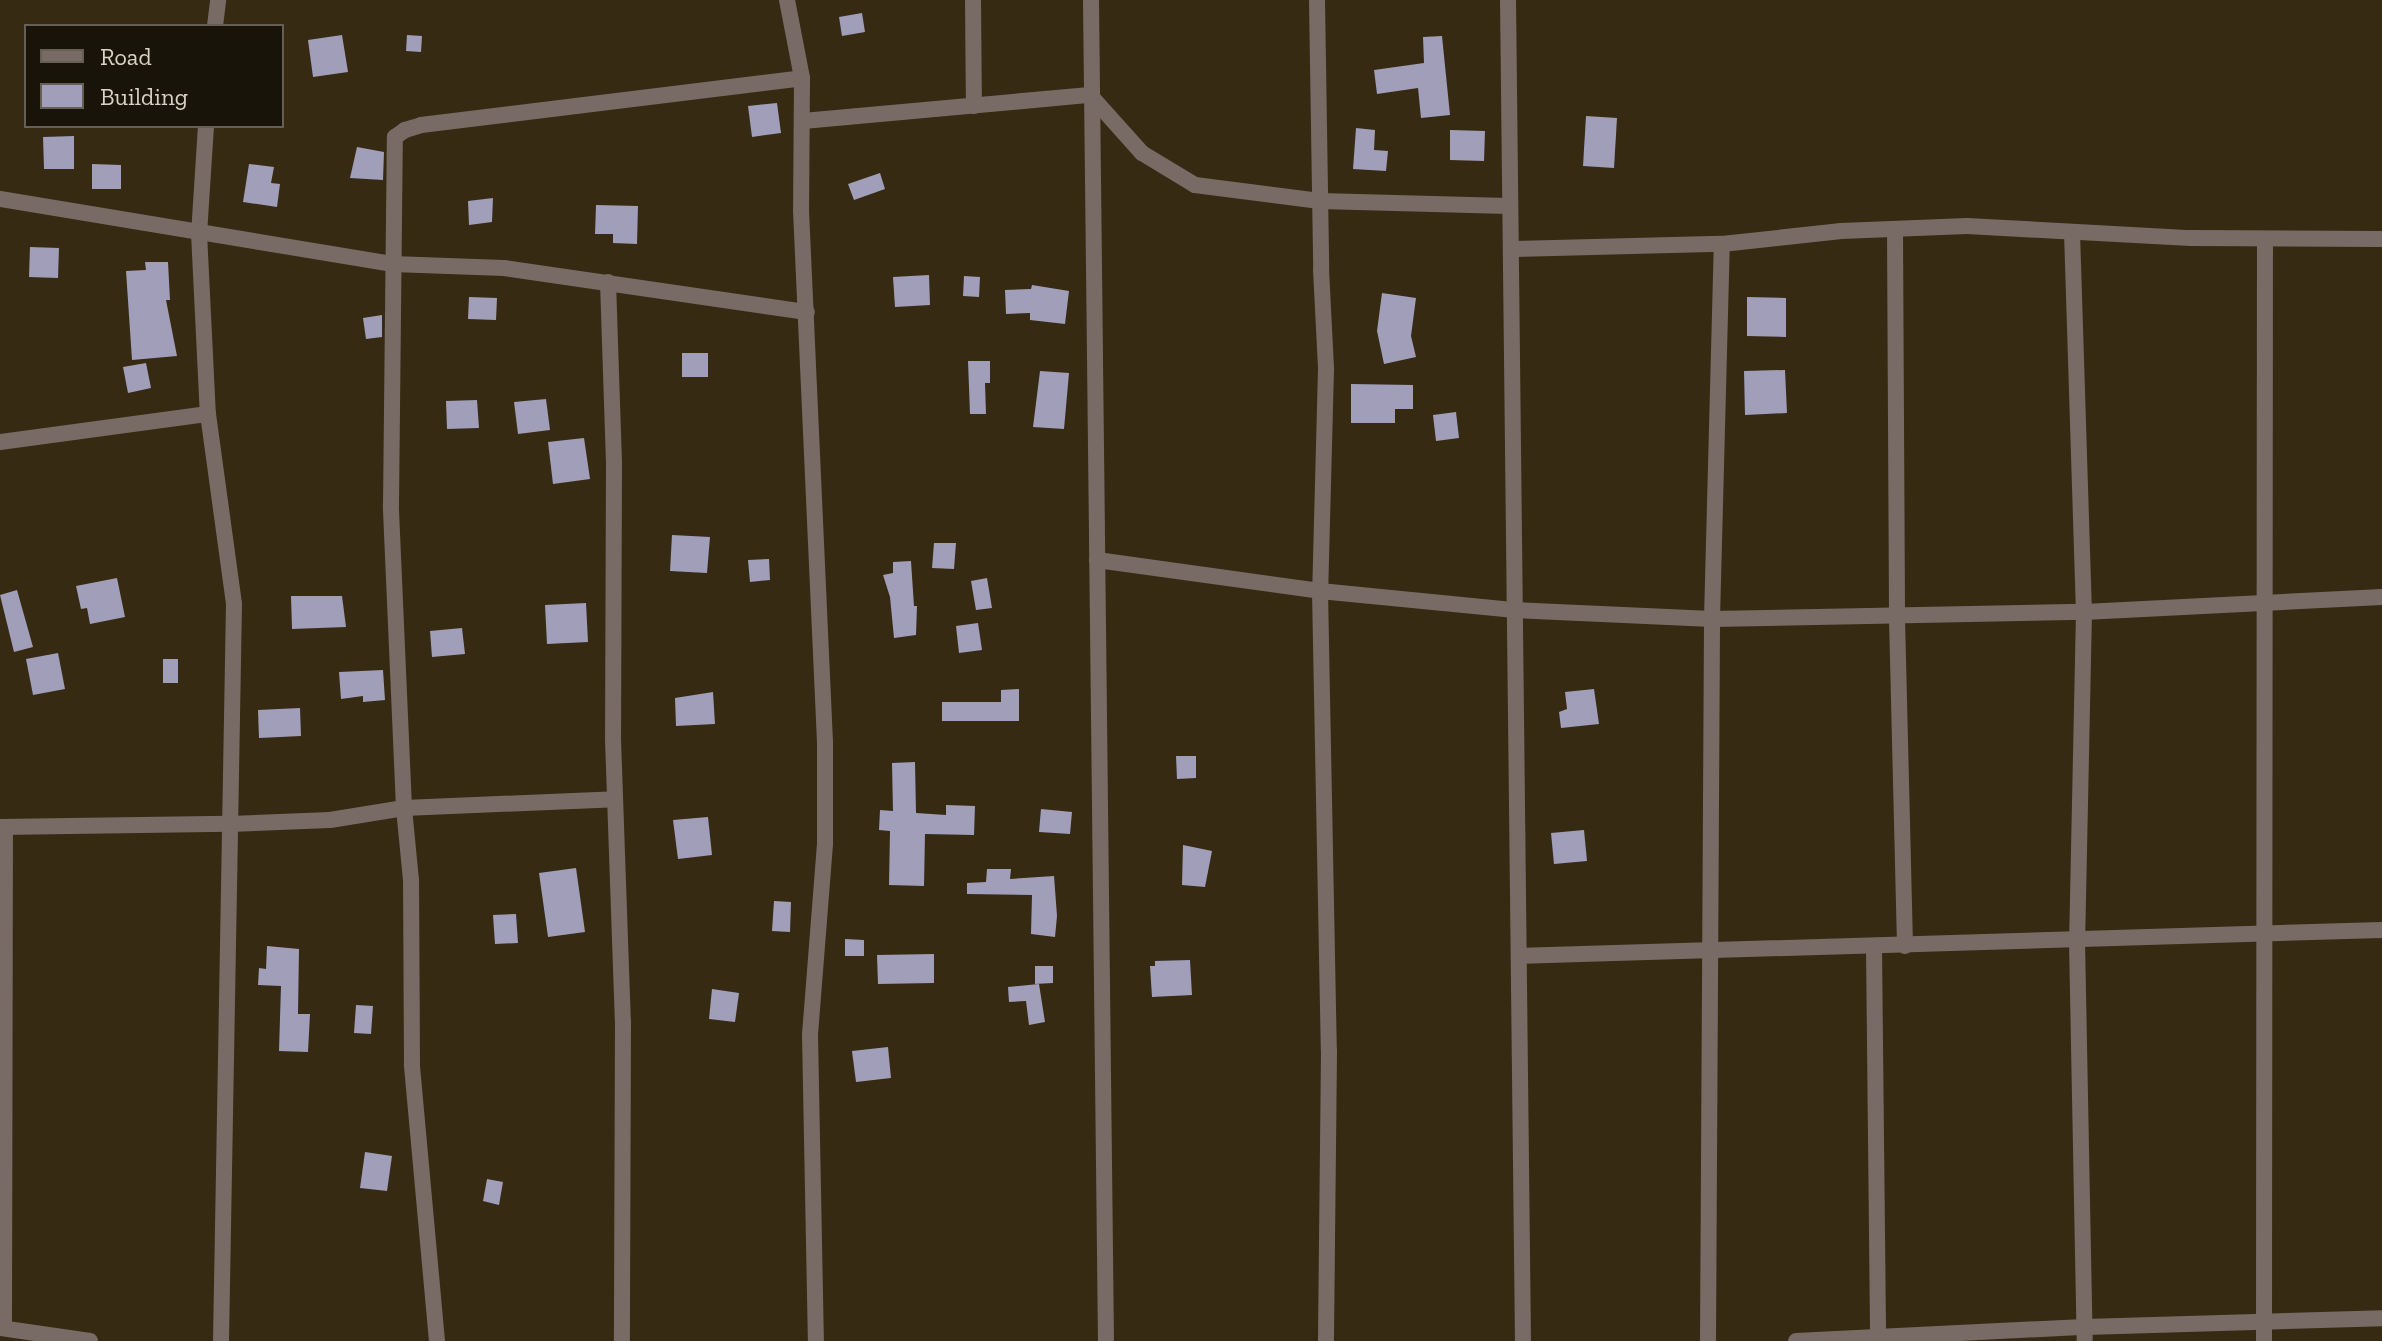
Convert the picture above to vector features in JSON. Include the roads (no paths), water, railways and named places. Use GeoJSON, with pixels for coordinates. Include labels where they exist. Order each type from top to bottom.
{"type":"FeatureCollection","features":[{"type":"Feature","properties":{"kind":"street"},"geometry":{"type":"LineString","coordinates":[[215,24],[218,0]]}},
{"type":"Feature","properties":{"kind":"street"},"geometry":{"type":"LineString","coordinates":[[787,0],[802,78],[801,210],[825,742],[825,844],[810,1034],[812,1217],[818,1279],[816,1341]]}},
{"type":"Feature","properties":{"kind":"street"},"geometry":{"type":"LineString","coordinates":[[973,0],[974,106]]}},
{"type":"Feature","properties":{"kind":"street"},"geometry":{"type":"LineString","coordinates":[[1091,0],[1106,1341]]}},
{"type":"Feature","properties":{"kind":"street"},"geometry":{"type":"LineString","coordinates":[[1317,0],[1326,369],[1320,591],[1329,1051],[1326,1341]]}},
{"type":"Feature","properties":{"kind":"street"},"geometry":{"type":"LineString","coordinates":[[1508,0],[1523,1341]]}},
{"type":"Feature","properties":{"kind":"street"},"geometry":{"type":"LineString","coordinates":[[437,1341],[412,1064],[411,880],[404,808],[391,505],[395,137],[405,130],[802,78]]}},
{"type":"Feature","properties":{"kind":"street"},"geometry":{"type":"LineString","coordinates":[[803,121],[1090,95]]}},
{"type":"Feature","properties":{"kind":"street"},"geometry":{"type":"LineString","coordinates":[[1090,95],[1142,153],[1195,185],[1320,201],[1508,206]]}},
{"type":"Feature","properties":{"kind":"street"},"geometry":{"type":"LineString","coordinates":[[206,128],[199,233],[208,414],[234,604],[221,1341]]}},
{"type":"Feature","properties":{"kind":"street"},"geometry":{"type":"LineString","coordinates":[[0,199],[392,264],[504,268],[807,312]]}},
{"type":"Feature","properties":{"kind":"street"},"geometry":{"type":"LineString","coordinates":[[1511,249],[1722,244],[1967,226],[2265,239],[2382,239]]}},
{"type":"Feature","properties":{"kind":"street"},"geometry":{"type":"LineString","coordinates":[[1895,229],[1897,618],[1905,946]]}},
{"type":"Feature","properties":{"kind":"street"},"geometry":{"type":"LineString","coordinates":[[2072,232],[2084,612],[2077,940],[2085,1334]]}},
{"type":"Feature","properties":{"kind":"street"},"geometry":{"type":"LineString","coordinates":[[2264,1341],[2265,239]]}},
{"type":"Feature","properties":{"kind":"street"},"geometry":{"type":"LineString","coordinates":[[1708,1341],[1712,619],[1722,244]]}},
{"type":"Feature","properties":{"kind":"street"},"geometry":{"type":"LineString","coordinates":[[608,282],[614,462],[615,799],[623,1022],[622,1341]]}},
{"type":"Feature","properties":{"kind":"street"},"geometry":{"type":"LineString","coordinates":[[0,442],[208,414]]}},
{"type":"Feature","properties":{"kind":"street"},"geometry":{"type":"LineString","coordinates":[[1097,560],[1320,591],[1515,610],[1712,619],[1897,618],[2084,612],[2382,597]]}},
{"type":"Feature","properties":{"kind":"street"},"geometry":{"type":"LineString","coordinates":[[90,1341],[2,1328],[2,827],[330,820],[404,808],[615,799]]}},
{"type":"Feature","properties":{"kind":"street"},"geometry":{"type":"LineString","coordinates":[[1519,956],[2382,930]]}},
{"type":"Feature","properties":{"kind":"street"},"geometry":{"type":"LineString","coordinates":[[1874,947],[1877,1338]]}},
{"type":"Feature","properties":{"kind":"street"},"geometry":{"type":"LineString","coordinates":[[1796,1341],[2085,1334],[2264,1321],[2382,1318]]}}]}
